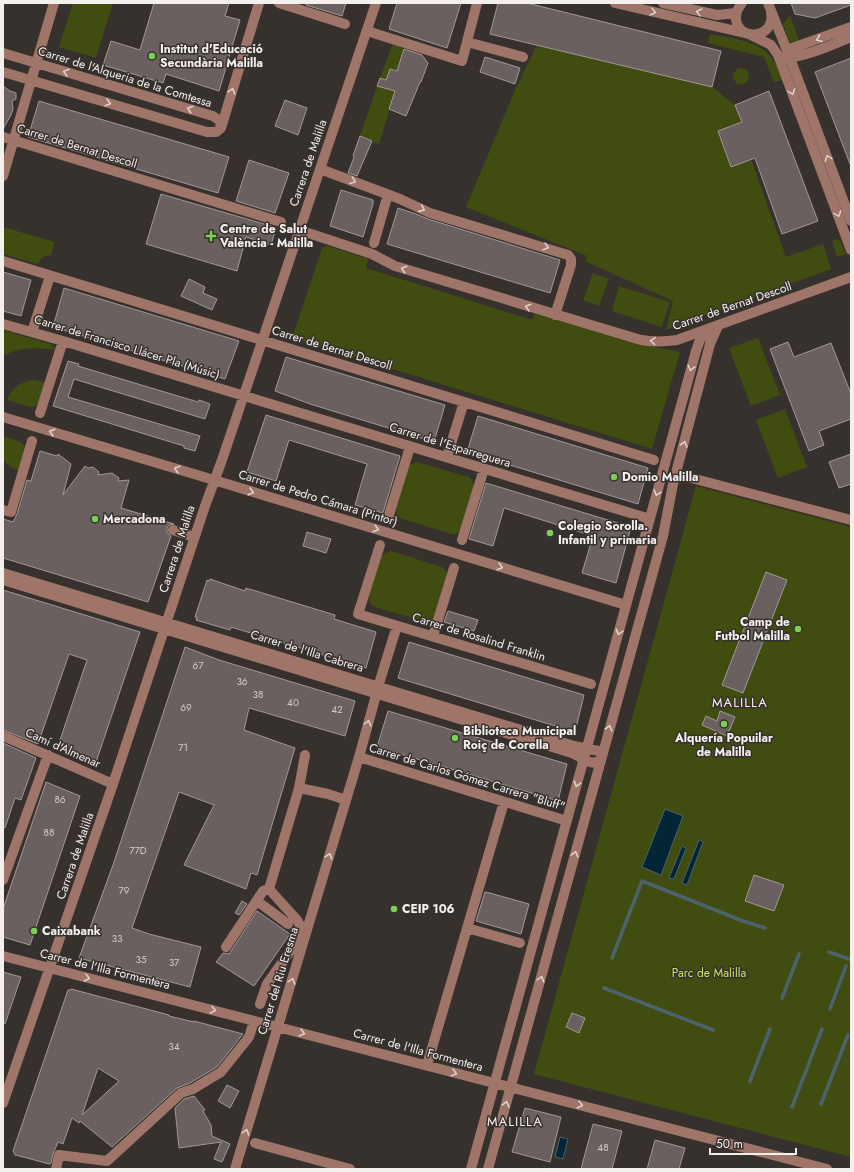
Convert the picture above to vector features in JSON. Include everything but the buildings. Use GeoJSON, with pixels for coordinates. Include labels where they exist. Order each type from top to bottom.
{"type":"FeatureCollection","features":[{"type":"Feature","properties":{"kind":"street"},"geometry":{"type":"LineString","coordinates":[[3,176],[54,3]]}},
{"type":"Feature","properties":{"kind":"street"},"geometry":{"type":"LineString","coordinates":[[3,72],[207,132],[216,132],[221,128],[259,3]]}},
{"type":"Feature","properties":{"kind":"street"},"geometry":{"type":"LineString","coordinates":[[279,3],[345,24]]}},
{"type":"Feature","properties":{"kind":"street","name":"Carrera de Malilla"},"geometry":{"type":"LineString","coordinates":[[3,1103],[113,784],[194,537],[300,230],[376,3]]}},
{"type":"Feature","properties":{"kind":"street"},"geometry":{"type":"LineString","coordinates":[[367,31],[462,61],[477,3]]}},
{"type":"Feature","properties":{"kind":"street"},"geometry":{"type":"LineString","coordinates":[[615,3],[749,34],[759,34],[768,28],[771,21],[768,6]]}},
{"type":"Feature","properties":{"kind":"street"},"geometry":{"type":"LineString","coordinates":[[663,3],[717,15],[740,6]]}},
{"type":"Feature","properties":{"kind":"street"},"geometry":{"type":"LineString","coordinates":[[740,6],[736,18],[738,26],[742,30],[771,45],[785,55],[851,221]]}},
{"type":"Feature","properties":{"kind":"street"},"geometry":{"type":"LineString","coordinates":[[768,6],[851,250]]}},
{"type":"Feature","properties":{"kind":"street"},"geometry":{"type":"LineString","coordinates":[[785,55],[851,27]]}},
{"type":"Feature","properties":{"kind":"street"},"geometry":{"type":"LineString","coordinates":[[785,55],[810,53],[851,37]]}},
{"type":"Feature","properties":{"kind":"street"},"geometry":{"type":"LineString","coordinates":[[467,42],[523,57]]}},
{"type":"Feature","properties":{"kind":"street","name":"Carrer de l'Alqueria de la Comtessa"},"geometry":{"type":"LineString","coordinates":[[3,53],[213,116],[220,121],[221,128]]}},
{"type":"Feature","properties":{"kind":"street","name":"Carrer de Bernat Descoll"},"geometry":{"type":"LineString","coordinates":[[3,136],[281,222]]}},
{"type":"Feature","properties":{"kind":"street"},"geometry":{"type":"LineString","coordinates":[[320,169],[386,197],[568,255],[571,259],[571,265],[555,315]]}},
{"type":"Feature","properties":{"kind":"street"},"geometry":{"type":"LineString","coordinates":[[374,243],[386,197]]}},
{"type":"Feature","properties":{"kind":"street","name":"Carrer de Bernat Descoll"},"geometry":{"type":"LineString","coordinates":[[300,230],[372,254],[395,266],[555,315],[641,340],[653,342],[677,340],[851,277]]}},
{"type":"Feature","properties":{"kind":"street","name":"Carrer de Bernat Descoll"},"geometry":{"type":"LineString","coordinates":[[3,261],[654,460]]}},
{"type":"Feature","properties":{"kind":"street"},"geometry":{"type":"LineString","coordinates":[[32,332],[50,276]]}},
{"type":"Feature","properties":{"kind":"street","name":"Carrer de Francisco Llácer Pla (Músic)"},"geometry":{"type":"LineString","coordinates":[[3,324],[243,396]]}},
{"type":"Feature","properties":{"kind":"street"},"geometry":{"type":"LineString","coordinates":[[488,1169],[663,536],[676,474],[710,344],[718,326]]}},
{"type":"Feature","properties":{"kind":"street"},"geometry":{"type":"LineString","coordinates":[[471,1169],[698,344],[703,331],[710,338],[710,344]]}},
{"type":"Feature","properties":{"kind":"street"},"geometry":{"type":"LineString","coordinates":[[40,413],[63,341]]}},
{"type":"Feature","properties":{"kind":"street","name":"Carrer de l'Esparreguera"},"geometry":{"type":"LineString","coordinates":[[243,396],[650,519]]}},
{"type":"Feature","properties":{"kind":"street"},"geometry":{"type":"LineString","coordinates":[[447,457],[464,402]]}},
{"type":"Feature","properties":{"kind":"street","name":"Carrer de Pedro Cámara (Pintor)"},"geometry":{"type":"LineString","coordinates":[[3,418],[214,480],[626,605]]}},
{"type":"Feature","properties":{"kind":"street"},"geometry":{"type":"LineString","coordinates":[[7,511],[32,441]]}},
{"type":"Feature","properties":{"kind":"street"},"geometry":{"type":"LineString","coordinates":[[388,518],[410,447]]}},
{"type":"Feature","properties":{"kind":"street"},"geometry":{"type":"LineString","coordinates":[[462,540],[484,469]]}},
{"type":"Feature","properties":{"kind":"street"},"geometry":{"type":"LineString","coordinates":[[676,474],[851,520]]}},
{"type":"Feature","properties":{"kind":"street"},"geometry":{"type":"LineString","coordinates":[[173,530],[194,537]]}},
{"type":"Feature","properties":{"kind":"street","name":"Carrer de Rosalind Franklin"},"geometry":{"type":"LineString","coordinates":[[380,545],[358,614],[591,684]]}},
{"type":"Feature","properties":{"kind":"street"},"geometry":{"type":"LineString","coordinates":[[433,636],[454,568]]}},
{"type":"Feature","properties":{"kind":"street","name":"Carrer de l'Illa Cabrera"},"geometry":{"type":"LineString","coordinates":[[3,572],[165,626]]}},
{"type":"Feature","properties":{"kind":"street","name":"Carrer de l'Illa Cabrera"},"geometry":{"type":"LineString","coordinates":[[3,580],[165,626],[377,690],[586,749],[599,750],[602,757],[598,762],[592,763],[572,753],[377,690]]}},
{"type":"Feature","properties":{"kind":"street","name":"Carrer del Riu Eresma"},"geometry":{"type":"LineString","coordinates":[[235,1169],[397,626]]}},
{"type":"Feature","properties":{"kind":"street","name":"Camí d'Almenar"},"geometry":{"type":"LineString","coordinates":[[3,736],[113,784]]}},
{"type":"Feature","properties":{"kind":"street"},"geometry":{"type":"LineString","coordinates":[[3,880],[48,755]]}},
{"type":"Feature","properties":{"kind":"street"},"geometry":{"type":"LineString","coordinates":[[226,947],[263,892],[270,888],[299,788],[305,755]]}},
{"type":"Feature","properties":{"kind":"street","name":"Carrer de Carlos Gómez Carrera \"Bluff\""},"geometry":{"type":"LineString","coordinates":[[359,757],[567,821]]}},
{"type":"Feature","properties":{"kind":"street"},"geometry":{"type":"LineString","coordinates":[[299,788],[328,794],[346,800]]}},
{"type":"Feature","properties":{"kind":"street"},"geometry":{"type":"LineString","coordinates":[[427,1065],[504,802]]}},
{"type":"Feature","properties":{"kind":"street","name":"Carrer del Riu Eresma"},"geometry":{"type":"LineString","coordinates":[[260,1004],[267,984],[301,936],[302,929],[297,920],[270,888]]}},
{"type":"Feature","properties":{"kind":"street"},"geometry":{"type":"LineString","coordinates":[[257,901],[288,924]]}},
{"type":"Feature","properties":{"kind":"street"},"geometry":{"type":"LineString","coordinates":[[467,928],[520,943]]}},
{"type":"Feature","properties":{"kind":"street","name":"Carrer de l'Illa Formentera"},"geometry":{"type":"LineString","coordinates":[[3,956],[827,1169]]}},
{"type":"Feature","properties":{"kind":"street"},"geometry":{"type":"LineString","coordinates":[[56,1169],[59,1155],[108,1161],[182,1093],[193,1089],[221,1072],[249,1037],[254,1021]]}},
{"type":"Feature","properties":{"kind":"street"},"geometry":{"type":"LineString","coordinates":[[255,1142],[350,1169]]}},
{"type":"Feature","properties":{"kind":"green space"},"geometry":{"type":"Polygon","coordinates":[[[73,3],[113,3],[96,58],[59,47],[73,3]]]}},
{"type":"Feature","properties":{"kind":"green space"},"geometry":{"type":"Polygon","coordinates":[[[790,15],[799,41],[792,43],[789,41],[783,24],[790,15]]]}},
{"type":"Feature","properties":{"kind":"green space"},"geometry":{"type":"Polygon","coordinates":[[[710,34],[751,43],[759,47],[773,59],[782,80],[774,82],[764,57],[708,43],[710,34]]]}},
{"type":"Feature","properties":{"kind":"green space"},"geometry":{"type":"Polygon","coordinates":[[[393,43],[404,49],[397,71],[390,69],[386,80],[380,78],[393,43]]]}},
{"type":"Feature","properties":{"kind":"green space"},"geometry":{"type":"Polygon","coordinates":[[[537,45],[712,87],[735,105],[742,122],[718,132],[731,167],[751,159],[786,257],[823,244],[831,269],[666,330],[673,301],[585,261],[587,256],[466,207],[516,88],[537,45]]]}},
{"type":"Feature","properties":{"kind":"green space"},"geometry":{"type":"Polygon","coordinates":[[[738,68],[748,71],[749,79],[744,84],[737,84],[733,78],[733,74],[738,68]]]}},
{"type":"Feature","properties":{"kind":"green space"},"geometry":{"type":"Polygon","coordinates":[[[399,77],[408,80],[393,99],[379,144],[360,136],[377,86],[395,91],[399,77]]]}},
{"type":"Feature","properties":{"kind":"green space"},"geometry":{"type":"Polygon","coordinates":[[[3,227],[55,242],[51,255],[43,257],[38,264],[3,254],[3,227]]]}},
{"type":"Feature","properties":{"kind":"green space"},"geometry":{"type":"Polygon","coordinates":[[[837,239],[841,242],[846,254],[837,257],[832,241],[837,239]]]}},
{"type":"Feature","properties":{"kind":"green space"},"geometry":{"type":"Polygon","coordinates":[[[328,246],[368,259],[366,268],[532,320],[535,312],[650,346],[680,352],[652,449],[292,338],[322,248],[328,246]]]}},
{"type":"Feature","properties":{"kind":"green space"},"geometry":{"type":"Polygon","coordinates":[[[593,273],[609,279],[599,306],[583,300],[593,273]]]}},
{"type":"Feature","properties":{"kind":"green space"},"geometry":{"type":"Polygon","coordinates":[[[619,286],[670,302],[662,327],[612,311],[619,286]]]}},
{"type":"Feature","properties":{"kind":"green space"},"geometry":{"type":"Polygon","coordinates":[[[3,330],[50,344],[54,350],[28,348],[3,356],[3,330]]]}},
{"type":"Feature","properties":{"kind":"green space"},"geometry":{"type":"Polygon","coordinates":[[[758,338],[780,395],[751,406],[729,348],[758,338]]]}},
{"type":"Feature","properties":{"kind":"green space"},"geometry":{"type":"Polygon","coordinates":[[[33,380],[45,382],[37,404],[30,407],[7,400],[11,392],[17,386],[24,382],[33,380]]]}},
{"type":"Feature","properties":{"kind":"green space"},"geometry":{"type":"Polygon","coordinates":[[[785,409],[807,467],[778,478],[756,420],[785,409]]]}},
{"type":"Feature","properties":{"kind":"green space"},"geometry":{"type":"Polygon","coordinates":[[[3,436],[18,441],[24,446],[25,450],[20,470],[14,469],[3,461],[3,436]]]}},
{"type":"Feature","properties":{"kind":"green space"},"geometry":{"type":"Polygon","coordinates":[[[417,462],[469,477],[472,480],[474,486],[461,531],[456,534],[402,519],[397,515],[396,509],[409,466],[417,462]]]}},
{"type":"Feature","properties":{"kind":"green space","name":"Parc de Malilla"},"geometry":{"type":"Polygon","coordinates":[[[696,486],[851,527],[851,1157],[534,1074],[696,486]]]}},
{"type":"Feature","properties":{"kind":"green space"},"geometry":{"type":"Polygon","coordinates":[[[391,551],[442,567],[446,570],[447,576],[433,619],[426,622],[375,607],[370,603],[369,596],[381,557],[385,553],[391,551]]]}},
{"type":"Feature","properties":{"kind":"water"},"geometry":{"type":"Polygon","coordinates":[[[665,809],[683,816],[661,875],[642,867],[665,809]]]}},
{"type":"Feature","properties":{"kind":"water"},"geometry":{"type":"Polygon","coordinates":[[[699,840],[703,842],[687,885],[682,883],[699,840]]]}},
{"type":"Feature","properties":{"kind":"water"},"geometry":{"type":"Polygon","coordinates":[[[682,846],[686,848],[674,879],[669,878],[682,846]]]}},
{"type":"Feature","properties":{"kind":"water"},"geometry":{"type":"Polygon","coordinates":[[[560,1137],[568,1139],[563,1159],[555,1157],[560,1137]]]}},
{"type":"Feature","properties":{"kind":"waterway"},"geometry":{"type":"LineString","coordinates":[[612,958],[642,881],[743,921],[765,928]]}},
{"type":"Feature","properties":{"kind":"waterway"},"geometry":{"type":"LineString","coordinates":[[829,952],[849,959]]}},
{"type":"Feature","properties":{"kind":"waterway"},"geometry":{"type":"LineString","coordinates":[[782,998],[799,954]]}},
{"type":"Feature","properties":{"kind":"waterway"},"geometry":{"type":"LineString","coordinates":[[830,1009],[846,966]]}},
{"type":"Feature","properties":{"kind":"waterway"},"geometry":{"type":"LineString","coordinates":[[604,988],[713,1030]]}},
{"type":"Feature","properties":{"kind":"waterway"},"geometry":{"type":"LineString","coordinates":[[750,1081],[770,1029]]}},
{"type":"Feature","properties":{"kind":"waterway"},"geometry":{"type":"LineString","coordinates":[[792,1107],[822,1029]]}},
{"type":"Feature","properties":{"kind":"waterway"},"geometry":{"type":"LineString","coordinates":[[821,1104],[848,1035]]}},
{"type":"Feature","properties":{"kind":"place","name":"Institut d'Educació Secundària Malilla"},"geometry":{"type":"Point","coordinates":[152,56]}},
{"type":"Feature","properties":{"kind":"place","name":"Centre de Salut València - Malilla"},"geometry":{"type":"Point","coordinates":[211,236]}},
{"type":"Feature","properties":{"kind":"place","name":"Domio Malilla"},"geometry":{"type":"Point","coordinates":[614,477]}},
{"type":"Feature","properties":{"kind":"place","name":"Mercadona"},"geometry":{"type":"Point","coordinates":[95,519]}},
{"type":"Feature","properties":{"kind":"place","name":"Colegio Sorolla. Infantil y primaria"},"geometry":{"type":"Point","coordinates":[550,533]}},
{"type":"Feature","properties":{"kind":"place","name":"Camp de Futbol Malilla"},"geometry":{"type":"Point","coordinates":[798,629]}},
{"type":"Feature","properties":{"kind":"place","name":"Alquería Popuilar de Malilla"},"geometry":{"type":"Point","coordinates":[724,724]}},
{"type":"Feature","properties":{"kind":"place","name":"Biblioteca Municipal Roiç de Corella"},"geometry":{"type":"Point","coordinates":[455,738]}},
{"type":"Feature","properties":{"kind":"place","name":"CEIP 106"},"geometry":{"type":"Point","coordinates":[394,909]}},
{"type":"Feature","properties":{"kind":"place","name":"Caixabank"},"geometry":{"type":"Point","coordinates":[34,931]}},
{"type":"Feature","properties":{"kind":"district","name":"MALILLA"},"geometry":{"type":"Point","coordinates":[740,702]}},
{"type":"Feature","properties":{"kind":"district","name":"MALILLA"},"geometry":{"type":"Point","coordinates":[515,1121]}}]}
